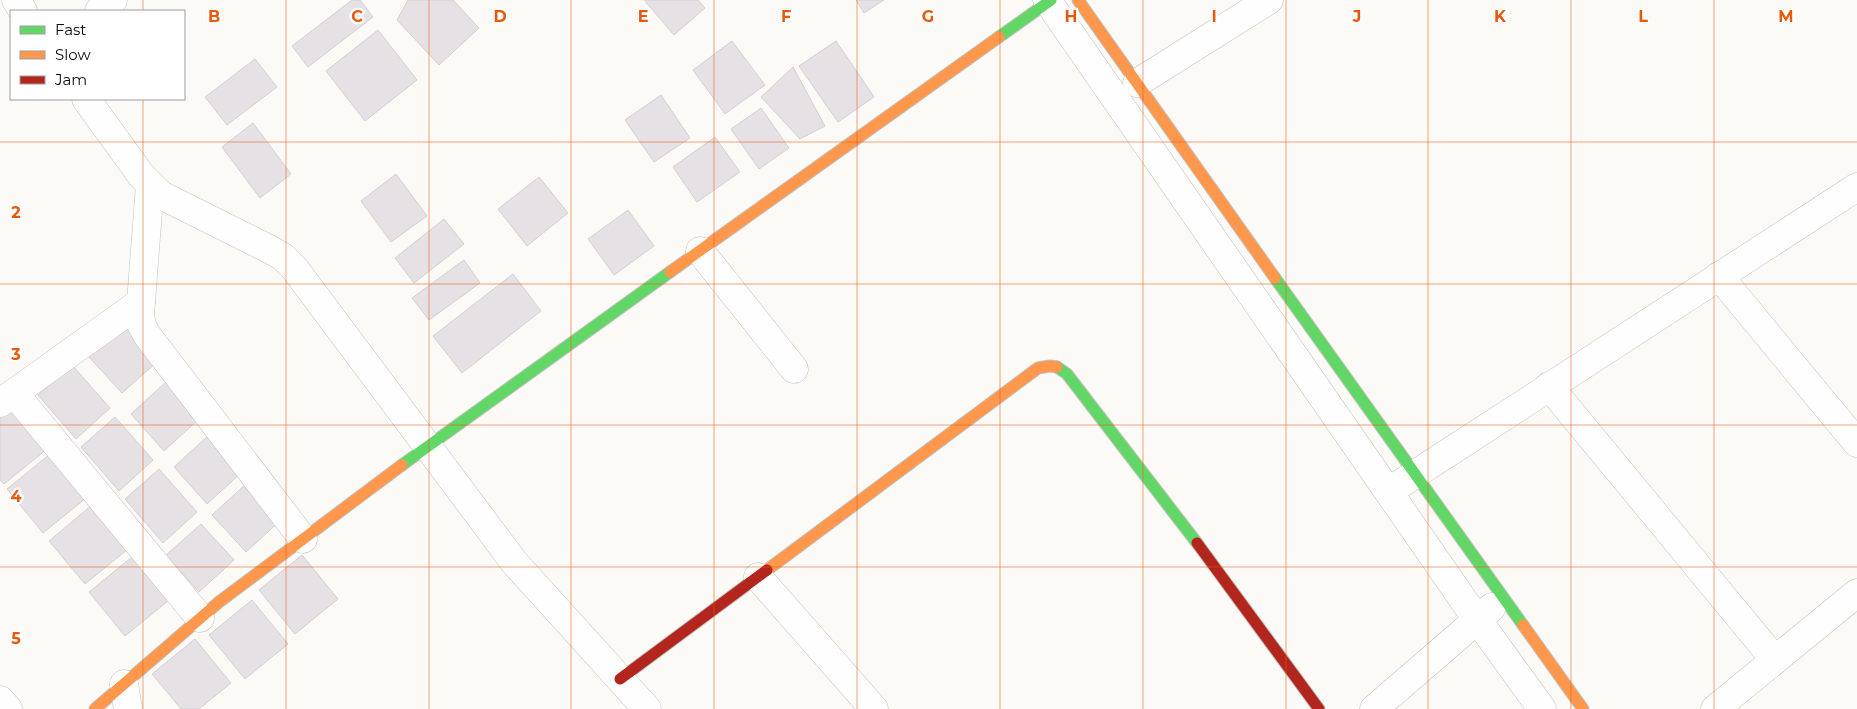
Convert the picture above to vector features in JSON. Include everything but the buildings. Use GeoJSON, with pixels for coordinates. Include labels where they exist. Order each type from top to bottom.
{"type":"FeatureCollection","features":[{"type":"Feature","properties":{"kind":"street"},"geometry":{"type":"LineString","coordinates":[[100,10],[113,0]]}},
{"type":"Feature","properties":{"kind":"street"},"geometry":{"type":"LineString","coordinates":[[1078,0],[1583,709]]}},
{"type":"Feature","properties":{"kind":"street"},"geometry":{"type":"LineString","coordinates":[[1137,83],[1269,0]]}},
{"type":"Feature","properties":{"kind":"street"},"geometry":{"type":"LineString","coordinates":[[95,709],[126,697],[200,618],[427,446],[1049,1],[1478,620],[1542,709]]}},
{"type":"Feature","properties":{"kind":"street"},"geometry":{"type":"LineString","coordinates":[[87,100],[140,175],[150,185],[173,202],[284,257],[295,268],[522,572],[647,709]]}},
{"type":"Feature","properties":{"kind":"street"},"geometry":{"type":"LineString","coordinates":[[150,185],[141,302],[141,320],[147,335],[303,539]]}},
{"type":"Feature","properties":{"kind":"street"},"geometry":{"type":"LineString","coordinates":[[1389,492],[1857,187]]}},
{"type":"Feature","properties":{"kind":"street"},"geometry":{"type":"LineString","coordinates":[[700,251],[794,369]]}},
{"type":"Feature","properties":{"kind":"street"},"geometry":{"type":"LineString","coordinates":[[1719,276],[1857,443]]}},
{"type":"Feature","properties":{"kind":"street"},"geometry":{"type":"LineString","coordinates":[[141,302],[7,398],[200,618]]}},
{"type":"Feature","properties":{"kind":"street"},"geometry":{"type":"LineString","coordinates":[[620,679],[1038,368],[1049,364],[1059,367],[1067,374],[1221,574],[1319,709]]}},
{"type":"Feature","properties":{"kind":"street"},"geometry":{"type":"LineString","coordinates":[[1550,386],[1774,660]]}},
{"type":"Feature","properties":{"kind":"street"},"geometry":{"type":"LineString","coordinates":[[758,577],[874,709]]}},
{"type":"Feature","properties":{"kind":"street"},"geometry":{"type":"LineString","coordinates":[[1715,709],[1857,594]]}},
{"type":"Feature","properties":{"kind":"street"},"geometry":{"type":"LineString","coordinates":[[1374,709],[1503,598]]}},
{"type":"Feature","properties":{"kind":"street"},"geometry":{"type":"LineString","coordinates":[[0,700],[8,709]]}},
{"type":"Feature","properties":{"kind":"traffic: fast"},"geometry":{"type":"LineString","coordinates":[[999,37],[1051,0]]}},
{"type":"Feature","properties":{"kind":"traffic: fast"},"geometry":{"type":"LineString","coordinates":[[402,465],[670,272]]}},
{"type":"Feature","properties":{"kind":"traffic: fast"},"geometry":{"type":"LineString","coordinates":[[1275,278],[1523,625]]}},
{"type":"Feature","properties":{"kind":"traffic: fast"},"geometry":{"type":"LineString","coordinates":[[1057,367],[1067,374],[1197,543]]}},
{"type":"Feature","properties":{"kind":"traffic: slow"},"geometry":{"type":"LineString","coordinates":[[1078,0],[1275,278]]}},
{"type":"Feature","properties":{"kind":"traffic: slow"},"geometry":{"type":"LineString","coordinates":[[670,272],[999,37]]}},
{"type":"Feature","properties":{"kind":"traffic: slow"},"geometry":{"type":"LineString","coordinates":[[767,570],[1038,368],[1057,367]]}},
{"type":"Feature","properties":{"kind":"traffic: slow"},"geometry":{"type":"LineString","coordinates":[[95,709],[219,602],[402,465]]}},
{"type":"Feature","properties":{"kind":"traffic: slow"},"geometry":{"type":"LineString","coordinates":[[1523,625],[1583,709]]}},
{"type":"Feature","properties":{"kind":"traffic: jam"},"geometry":{"type":"LineString","coordinates":[[1197,543],[1319,709]]}},
{"type":"Feature","properties":{"kind":"traffic: jam"},"geometry":{"type":"LineString","coordinates":[[620,679],[767,570]]}}]}
